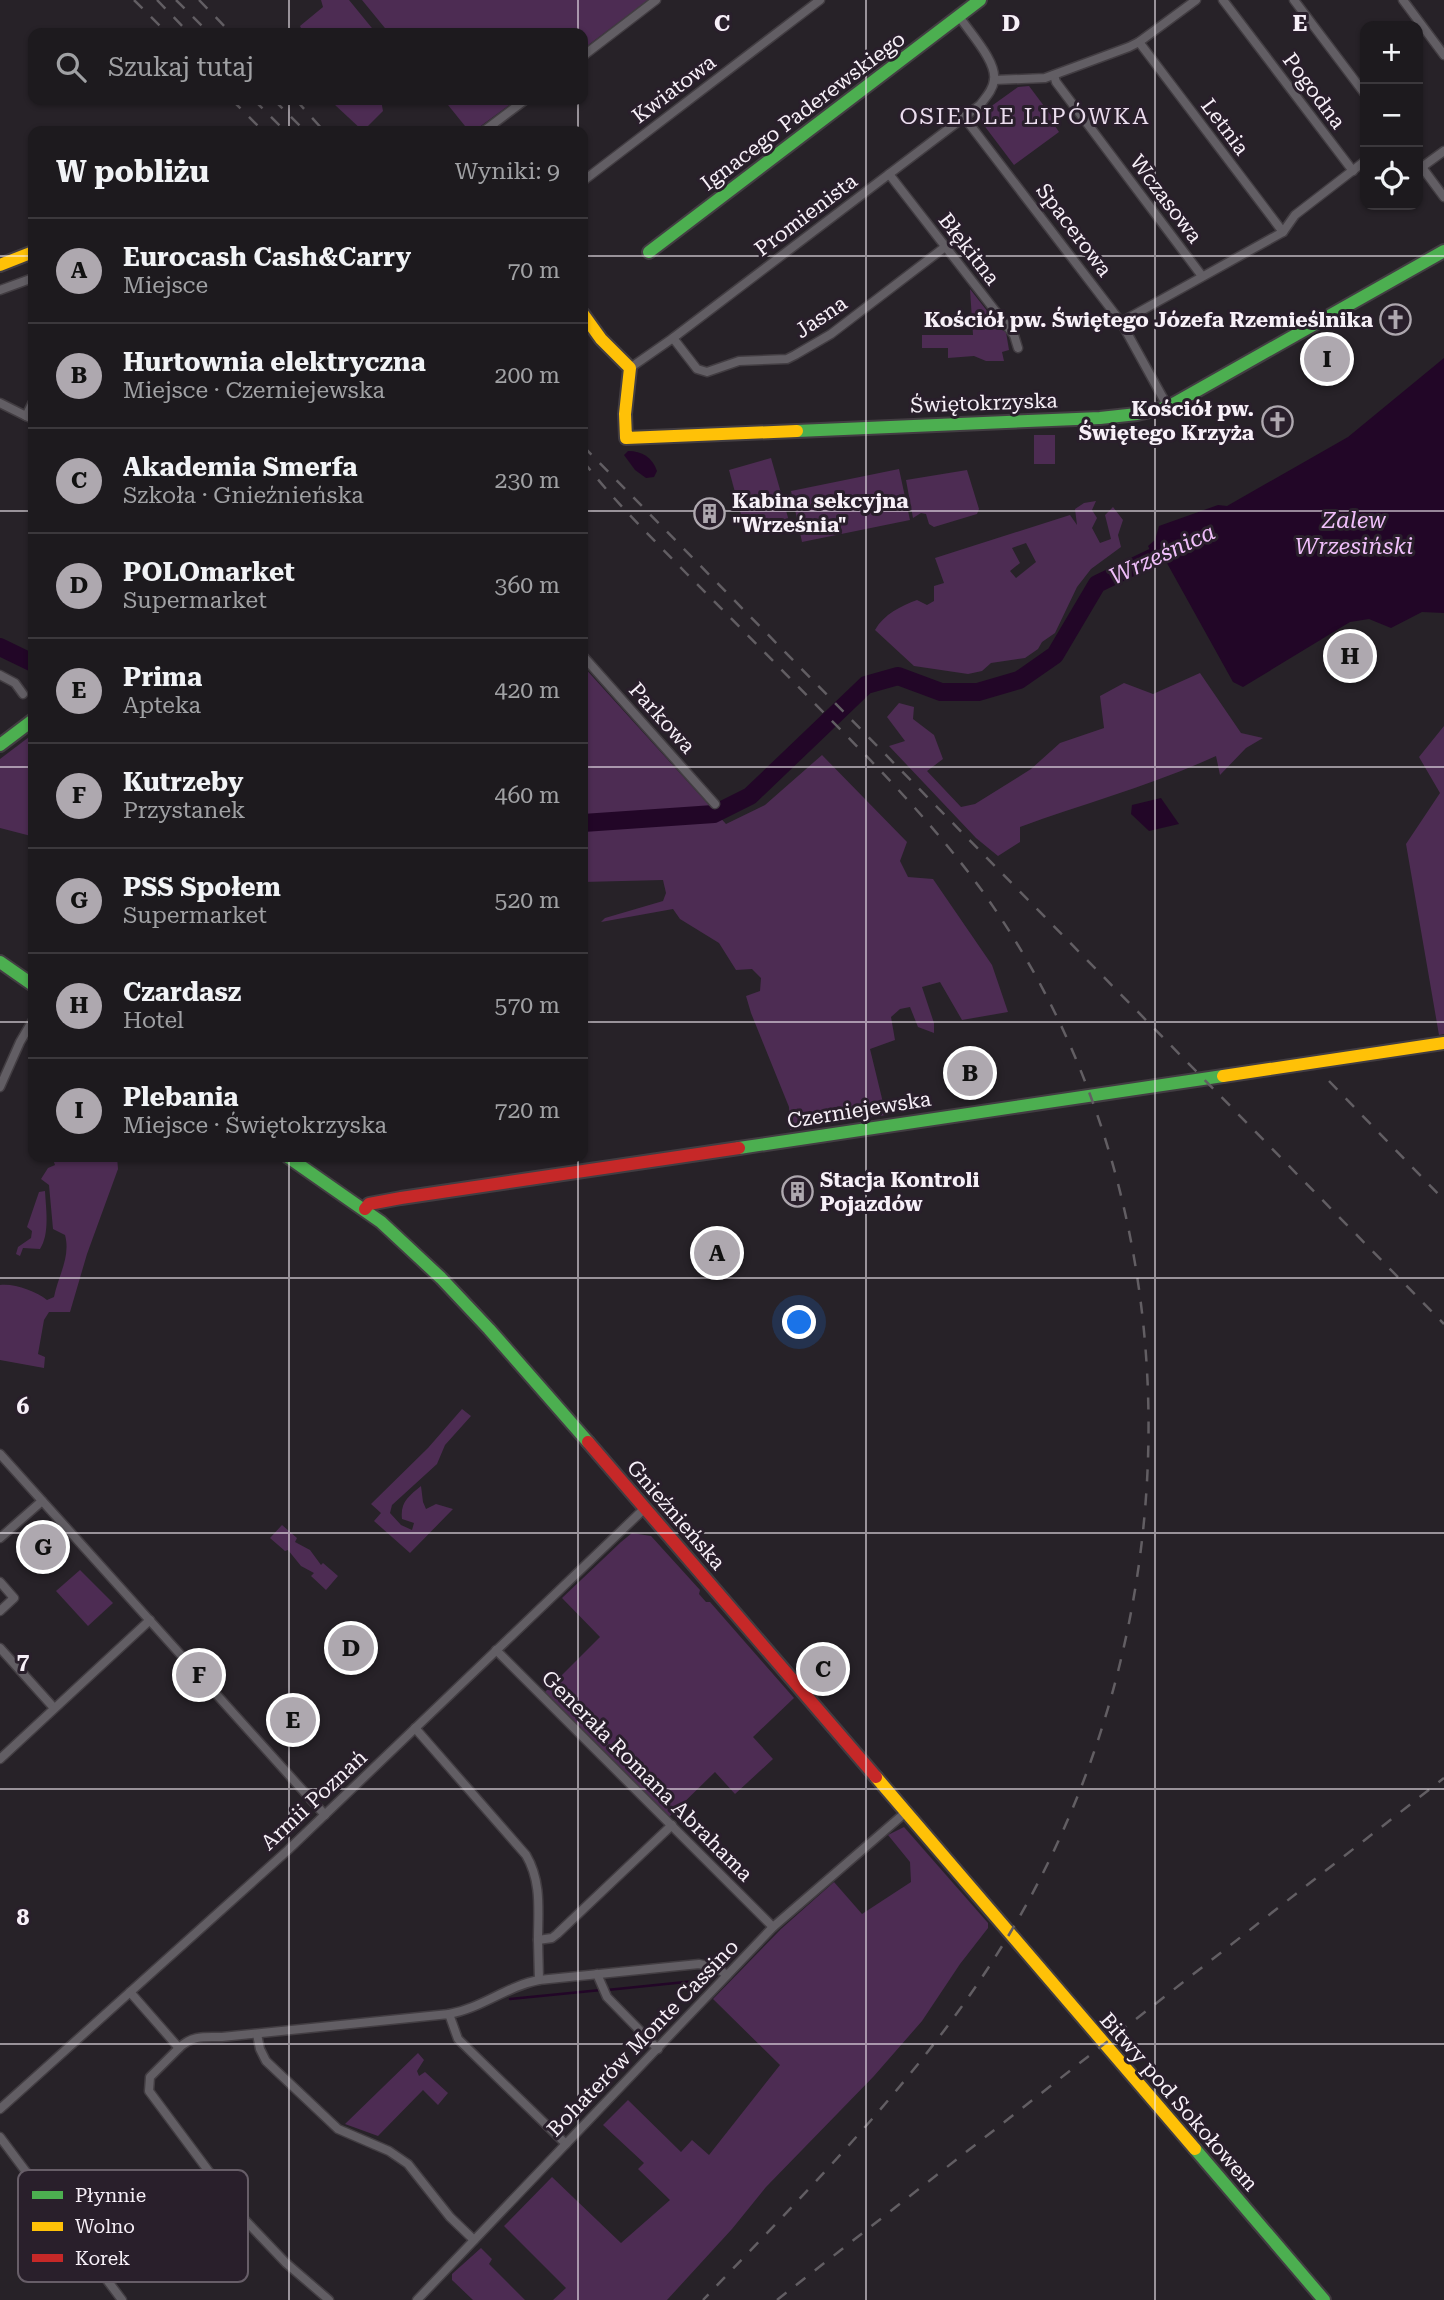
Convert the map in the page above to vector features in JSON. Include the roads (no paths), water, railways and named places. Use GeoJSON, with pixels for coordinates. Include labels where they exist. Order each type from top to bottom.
{"type":"FeatureCollection","features":[{"type":"Feature","properties":{"kind":"street"},"geometry":{"type":"LineString","coordinates":[[588,52],[656,0]]}},
{"type":"Feature","properties":{"kind":"street","name":"Kwiatowa"},"geometry":{"type":"LineString","coordinates":[[588,177],[820,0]]}},
{"type":"Feature","properties":{"kind":"street","name":"Ignacego Paderewskiego"},"geometry":{"type":"LineString","coordinates":[[649,253],[980,0]]}},
{"type":"Feature","properties":{"kind":"street"},"geometry":{"type":"LineString","coordinates":[[959,16],[988,58],[994,80],[1031,79],[1054,75],[1139,42],[1196,0]]}},
{"type":"Feature","properties":{"kind":"street","name":"Pogodna"},"geometry":{"type":"LineString","coordinates":[[1223,0],[1353,171]]}},
{"type":"Feature","properties":{"kind":"street"},"geometry":{"type":"LineString","coordinates":[[1294,0],[1360,87]]}},
{"type":"Feature","properties":{"kind":"street"},"geometry":{"type":"LineString","coordinates":[[1403,0],[1444,55]]}},
{"type":"Feature","properties":{"kind":"street","name":"Letnia"},"geometry":{"type":"LineString","coordinates":[[1139,42],[1283,232]]}},
{"type":"Feature","properties":{"kind":"street","name":"Wczasowa"},"geometry":{"type":"LineString","coordinates":[[1054,75],[1056,82],[1202,276]]}},
{"type":"Feature","properties":{"kind":"street","name":"Promienista"},"geometry":{"type":"LineString","coordinates":[[629,368],[673,338],[980,105],[990,92],[994,80]]}},
{"type":"Feature","properties":{"kind":"street"},"geometry":{"type":"LineString","coordinates":[[491,126],[518,105]]}},
{"type":"Feature","properties":{"kind":"street","name":"Spacerowa"},"geometry":{"type":"LineString","coordinates":[[964,117],[1121,322],[1168,407]]}},
{"type":"Feature","properties":{"kind":"street"},"geometry":{"type":"LineString","coordinates":[[1423,163],[1444,151]]}},
{"type":"Feature","properties":{"kind":"street"},"geometry":{"type":"LineString","coordinates":[[1121,322],[1283,232],[1295,215],[1360,165]]}},
{"type":"Feature","properties":{"kind":"street"},"geometry":{"type":"LineString","coordinates":[[1423,169],[1444,197]]}},
{"type":"Feature","properties":{"kind":"street","name":"Błękitna"},"geometry":{"type":"LineString","coordinates":[[889,174],[1014,335],[1018,348]]}},
{"type":"Feature","properties":{"kind":"street","name":"Jasna"},"geometry":{"type":"LineString","coordinates":[[673,338],[702,372],[739,361],[787,359],[831,334],[945,247]]}},
{"type":"Feature","properties":{"kind":"street","name":"Świętokrzyska"},"geometry":{"type":"LineString","coordinates":[[629,368],[626,438],[1100,418],[1136,414],[1168,407],[1444,251]]}},
{"type":"Feature","properties":{"kind":"street"},"geometry":{"type":"LineString","coordinates":[[0,265],[28,254]]}},
{"type":"Feature","properties":{"kind":"street"},"geometry":{"type":"LineString","coordinates":[[0,290],[28,280]]}},
{"type":"Feature","properties":{"kind":"street"},"geometry":{"type":"LineString","coordinates":[[588,321],[629,368]]}},
{"type":"Feature","properties":{"kind":"street"},"geometry":{"type":"LineString","coordinates":[[0,403],[28,416]]}},
{"type":"Feature","properties":{"kind":"street","name":"Parkowa"},"geometry":{"type":"LineString","coordinates":[[588,662],[715,804]]}},
{"type":"Feature","properties":{"kind":"street"},"geometry":{"type":"LineString","coordinates":[[0,675],[15,683],[23,694]]}},
{"type":"Feature","properties":{"kind":"street"},"geometry":{"type":"LineString","coordinates":[[0,745],[28,724]]}},
{"type":"Feature","properties":{"kind":"street"},"geometry":{"type":"LineString","coordinates":[[0,962],[28,982]]}},
{"type":"Feature","properties":{"kind":"street"},"geometry":{"type":"LineString","coordinates":[[0,1087],[28,1028]]}},
{"type":"Feature","properties":{"kind":"street","name":"Czerniejewska"},"geometry":{"type":"LineString","coordinates":[[365,1209],[369,1204],[401,1198],[1444,1043]]}},
{"type":"Feature","properties":{"kind":"street","name":"Gnieźnieńska"},"geometry":{"type":"LineString","coordinates":[[295,1162],[365,1209],[409,1247],[489,1329],[1005,1928]]}},
{"type":"Feature","properties":{"kind":"street"},"geometry":{"type":"LineString","coordinates":[[0,1454],[325,1815]]}},
{"type":"Feature","properties":{"kind":"street"},"geometry":{"type":"LineString","coordinates":[[0,1538],[42,1500]]}},
{"type":"Feature","properties":{"kind":"street","name":"Armii Poznań"},"geometry":{"type":"LineString","coordinates":[[0,2109],[325,1815],[645,1508]]}},
{"type":"Feature","properties":{"kind":"street"},"geometry":{"type":"LineString","coordinates":[[0,1582],[14,1598],[0,1611]]}},
{"type":"Feature","properties":{"kind":"street"},"geometry":{"type":"LineString","coordinates":[[0,1759],[150,1620]]}},
{"type":"Feature","properties":{"kind":"street"},"geometry":{"type":"LineString","coordinates":[[0,1648],[54,1708]]}},
{"type":"Feature","properties":{"kind":"street","name":"Generała Romana Abrahama"},"geometry":{"type":"LineString","coordinates":[[496,1650],[773,1927]]}},
{"type":"Feature","properties":{"kind":"street"},"geometry":{"type":"LineString","coordinates":[[415,1728],[533,1866],[538,1891],[539,1980]]}},
{"type":"Feature","properties":{"kind":"street","name":"Bohaterów Monte Cassino"},"geometry":{"type":"LineString","coordinates":[[417,2300],[773,1927],[906,1812]]}},
{"type":"Feature","properties":{"kind":"street"},"geometry":{"type":"LineString","coordinates":[[538,1940],[557,1934],[672,1825]]}},
{"type":"Feature","properties":{"kind":"street","name":"Bitwy pod Sokołowem"},"geometry":{"type":"LineString","coordinates":[[1005,1928],[1324,2300]]}},
{"type":"Feature","properties":{"kind":"street"},"geometry":{"type":"LineString","coordinates":[[208,2170],[149,2091],[150,2077],[185,2042],[203,2036],[257,2034],[449,2014],[488,2002],[525,1983],[539,1980],[706,1965],[727,1975]]}},
{"type":"Feature","properties":{"kind":"street"},"geometry":{"type":"LineString","coordinates":[[597,1974],[607,1997],[658,2049]]}},
{"type":"Feature","properties":{"kind":"street"},"geometry":{"type":"LineString","coordinates":[[130,1992],[179,2048]]}},
{"type":"Feature","properties":{"kind":"street"},"geometry":{"type":"LineString","coordinates":[[449,2014],[458,2039],[566,2144]]}},
{"type":"Feature","properties":{"kind":"street"},"geometry":{"type":"LineString","coordinates":[[257,2034],[266,2061],[338,2129],[389,2151],[408,2164],[450,2217],[474,2240]]}},
{"type":"Feature","properties":{"kind":"street"},"geometry":{"type":"LineString","coordinates":[[0,2137],[24,2170]]}},
{"type":"Feature","properties":{"kind":"street"},"geometry":{"type":"LineString","coordinates":[[248,2223],[286,2263],[329,2300]]}},
{"type":"Feature","properties":{"kind":"street"},"geometry":{"type":"LineString","coordinates":[[108,2282],[121,2300]]}},
{"type":"Feature","properties":{"kind":"water","name":"Zalew Wrzesiński"},"geometry":{"type":"Polygon","coordinates":[[[1444,358],[1444,613],[1422,612],[1391,628],[1369,619],[1350,622],[1243,687],[1233,682],[1163,556],[1154,558],[1148,546],[1155,540],[1159,526],[1218,505],[1227,506],[1348,437],[1444,358]]]}},
{"type":"Feature","properties":{"kind":"water"},"geometry":{"type":"Polygon","coordinates":[[[628,451],[638,452],[649,459],[657,471],[654,477],[646,478],[635,470],[624,455],[628,451]]]}},
{"type":"Feature","properties":{"kind":"water"},"geometry":{"type":"Polygon","coordinates":[[[1161,798],[1179,824],[1149,831],[1131,814],[1132,805],[1161,798]]]}},
{"type":"Feature","properties":{"kind":"waterway","name":"Wrześnica"},"geometry":{"type":"LineString","coordinates":[[588,823],[714,814],[750,796],[866,685],[898,676],[941,692],[978,692],[1019,680],[1055,655],[1097,584],[1174,547]]}},
{"type":"Feature","properties":{"kind":"waterway","name":"Wrześnica"},"geometry":{"type":"LineString","coordinates":[[0,647],[28,661]]}},
{"type":"Feature","properties":{"kind":"waterway"},"geometry":{"type":"LineString","coordinates":[[607,1990],[705,1980]]}},
{"type":"Feature","properties":{"kind":"waterway"},"geometry":{"type":"LineString","coordinates":[[510,1999],[601,1990]]}},
{"type":"Feature","properties":{"kind":"railway"},"geometry":{"type":"LineString","coordinates":[[134,0],[162,28]]}},
{"type":"Feature","properties":{"kind":"railway"},"geometry":{"type":"LineString","coordinates":[[157,0],[184,28]]}},
{"type":"Feature","properties":{"kind":"railway"},"geometry":{"type":"LineString","coordinates":[[176,0],[204,28]]}},
{"type":"Feature","properties":{"kind":"railway"},"geometry":{"type":"LineString","coordinates":[[199,0],[226,28]]}},
{"type":"Feature","properties":{"kind":"railway"},"geometry":{"type":"LineString","coordinates":[[237,105],[258,126]]}},
{"type":"Feature","properties":{"kind":"railway"},"geometry":{"type":"LineString","coordinates":[[259,105],[280,126]]}},
{"type":"Feature","properties":{"kind":"railway"},"geometry":{"type":"LineString","coordinates":[[279,105],[300,126]]}},
{"type":"Feature","properties":{"kind":"railway"},"geometry":{"type":"LineString","coordinates":[[301,105],[319,126]]}},
{"type":"Feature","properties":{"kind":"railway"},"geometry":{"type":"LineString","coordinates":[[588,451],[1444,1324]]}},
{"type":"Feature","properties":{"kind":"railway"},"geometry":{"type":"LineString","coordinates":[[588,467],[646,532],[887,777],[946,844],[983,892],[1054,1011],[1105,1138],[1136,1271],[1148,1408],[1141,1545],[1116,1680],[1072,1810],[1010,1933],[943,2031],[906,2079],[827,2170],[703,2300]]}},
{"type":"Feature","properties":{"kind":"railway"},"geometry":{"type":"LineString","coordinates":[[1329,1081],[1444,1200]]}},
{"type":"Feature","properties":{"kind":"railway"},"geometry":{"type":"LineString","coordinates":[[777,2300],[1444,1778]]}},
{"type":"Feature","properties":{"kind":"place","name":"Kościół pw. Świętego Józefa Rzemieślnika"},"geometry":{"type":"Point","coordinates":[1396,320]}},
{"type":"Feature","properties":{"kind":"place","name":"Plebania"},"geometry":{"type":"Point","coordinates":[1327,359]}},
{"type":"Feature","properties":{"kind":"place","name":"Kościół pw. Świętego Krzyża"},"geometry":{"type":"Point","coordinates":[1277,421]}},
{"type":"Feature","properties":{"kind":"place","name":"Kabina sekcyjna \"Września\""},"geometry":{"type":"Point","coordinates":[709,513]}},
{"type":"Feature","properties":{"kind":"place","name":"Czardasz"},"geometry":{"type":"Point","coordinates":[1350,656]}},
{"type":"Feature","properties":{"kind":"place","name":"Hurtownia elektryczna"},"geometry":{"type":"Point","coordinates":[970,1073]}},
{"type":"Feature","properties":{"kind":"place","name":"Stacja Kontroli Pojazdów"},"geometry":{"type":"Point","coordinates":[797,1192]}},
{"type":"Feature","properties":{"kind":"place","name":"Eurocash Cash&Carry"},"geometry":{"type":"Point","coordinates":[717,1253]}},
{"type":"Feature","properties":{"kind":"place","name":"PSS Społem"},"geometry":{"type":"Point","coordinates":[43,1547]}},
{"type":"Feature","properties":{"kind":"place","name":"POLOmarket"},"geometry":{"type":"Point","coordinates":[351,1648]}},
{"type":"Feature","properties":{"kind":"place","name":"Akademia Smerfa"},"geometry":{"type":"Point","coordinates":[823,1669]}},
{"type":"Feature","properties":{"kind":"place","name":"Kutrzeby"},"geometry":{"type":"Point","coordinates":[199,1675]}},
{"type":"Feature","properties":{"kind":"place","name":"Prima"},"geometry":{"type":"Point","coordinates":[293,1720]}},
{"type":"Feature","properties":{"kind":"district","name":"OSIEDLE LIPÓWKA"},"geometry":{"type":"Point","coordinates":[1025,116]}}]}
